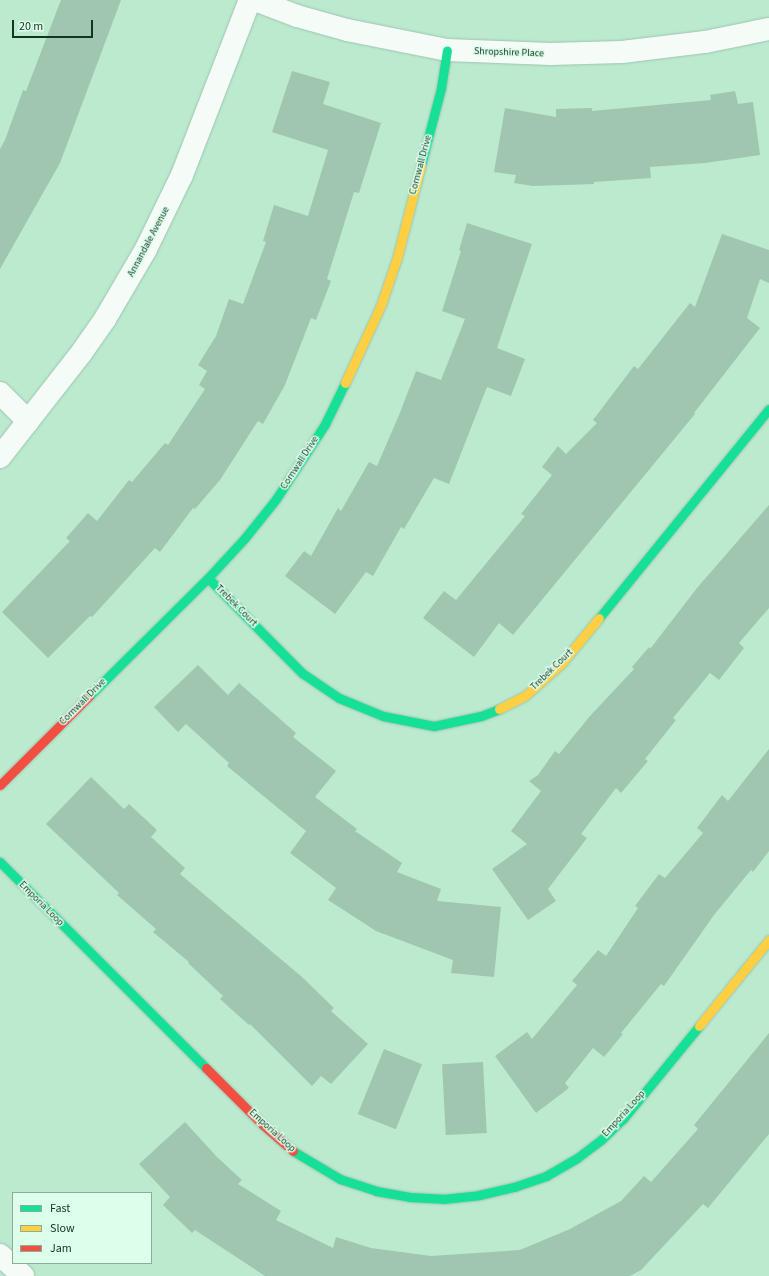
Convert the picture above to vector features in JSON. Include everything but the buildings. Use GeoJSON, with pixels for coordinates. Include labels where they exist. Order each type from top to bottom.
{"type":"FeatureCollection","features":[{"type":"Feature","properties":{"kind":"street","name":"Annandale Avenue"},"geometry":{"type":"LineString","coordinates":[[0,456],[86,347],[105,319],[146,249],[182,175],[250,0]]}},
{"type":"Feature","properties":{"kind":"street","name":"Shropshire Place"},"geometry":{"type":"LineString","coordinates":[[255,0],[297,16],[347,30],[447,50],[550,54],[622,52],[706,42],[769,30]]}},
{"type":"Feature","properties":{"kind":"street","name":"Cornwall Drive"},"geometry":{"type":"LineString","coordinates":[[0,785],[208,578],[244,539],[276,499],[302,462],[325,424],[361,352],[381,305],[397,258],[441,88],[447,50]]}},
{"type":"Feature","properties":{"kind":"street"},"geometry":{"type":"LineString","coordinates":[[0,393],[28,421]]}},
{"type":"Feature","properties":{"kind":"street","name":"Trebek Court"},"geometry":{"type":"LineString","coordinates":[[208,578],[302,673],[339,698],[383,716],[434,726],[481,716],[505,707],[526,695],[562,663],[769,409]]}},
{"type":"Feature","properties":{"kind":"street","name":"Emporia Loop"},"geometry":{"type":"LineString","coordinates":[[0,862],[262,1124],[292,1151],[340,1179],[376,1191],[409,1197],[443,1199],[486,1194],[514,1187],[546,1176],[577,1158],[602,1139],[623,1119],[769,940]]}},
{"type":"Feature","properties":{"kind":"street"},"geometry":{"type":"LineString","coordinates":[[0,1255],[22,1276]]}},
{"type":"Feature","properties":{"kind":"traffic: fast"},"geometry":{"type":"LineString","coordinates":[[421,165],[441,88],[447,50]]}},
{"type":"Feature","properties":{"kind":"traffic: fast"},"geometry":{"type":"LineString","coordinates":[[89,696],[208,578],[244,539],[276,499],[325,424],[345,383]]}},
{"type":"Feature","properties":{"kind":"traffic: fast"},"geometry":{"type":"LineString","coordinates":[[599,618],[769,409]]}},
{"type":"Feature","properties":{"kind":"traffic: fast"},"geometry":{"type":"LineString","coordinates":[[208,578],[302,673],[339,698],[383,716],[434,726],[481,716],[499,709]]}},
{"type":"Feature","properties":{"kind":"traffic: fast"},"geometry":{"type":"LineString","coordinates":[[0,862],[206,1068]]}},
{"type":"Feature","properties":{"kind":"traffic: fast"},"geometry":{"type":"LineString","coordinates":[[293,1151],[340,1179],[376,1191],[409,1197],[443,1199],[479,1195],[514,1187],[546,1176],[577,1158],[602,1139],[623,1119],[699,1026]]}},
{"type":"Feature","properties":{"kind":"traffic: slow"},"geometry":{"type":"LineString","coordinates":[[345,383],[381,305],[397,258],[421,165]]}},
{"type":"Feature","properties":{"kind":"traffic: slow"},"geometry":{"type":"LineString","coordinates":[[499,709],[526,695],[562,663],[599,618]]}},
{"type":"Feature","properties":{"kind":"traffic: slow"},"geometry":{"type":"LineString","coordinates":[[699,1026],[769,940]]}},
{"type":"Feature","properties":{"kind":"traffic: jam"},"geometry":{"type":"LineString","coordinates":[[0,785],[89,696]]}},
{"type":"Feature","properties":{"kind":"traffic: jam"},"geometry":{"type":"LineString","coordinates":[[206,1068],[262,1124],[293,1151]]}}]}
